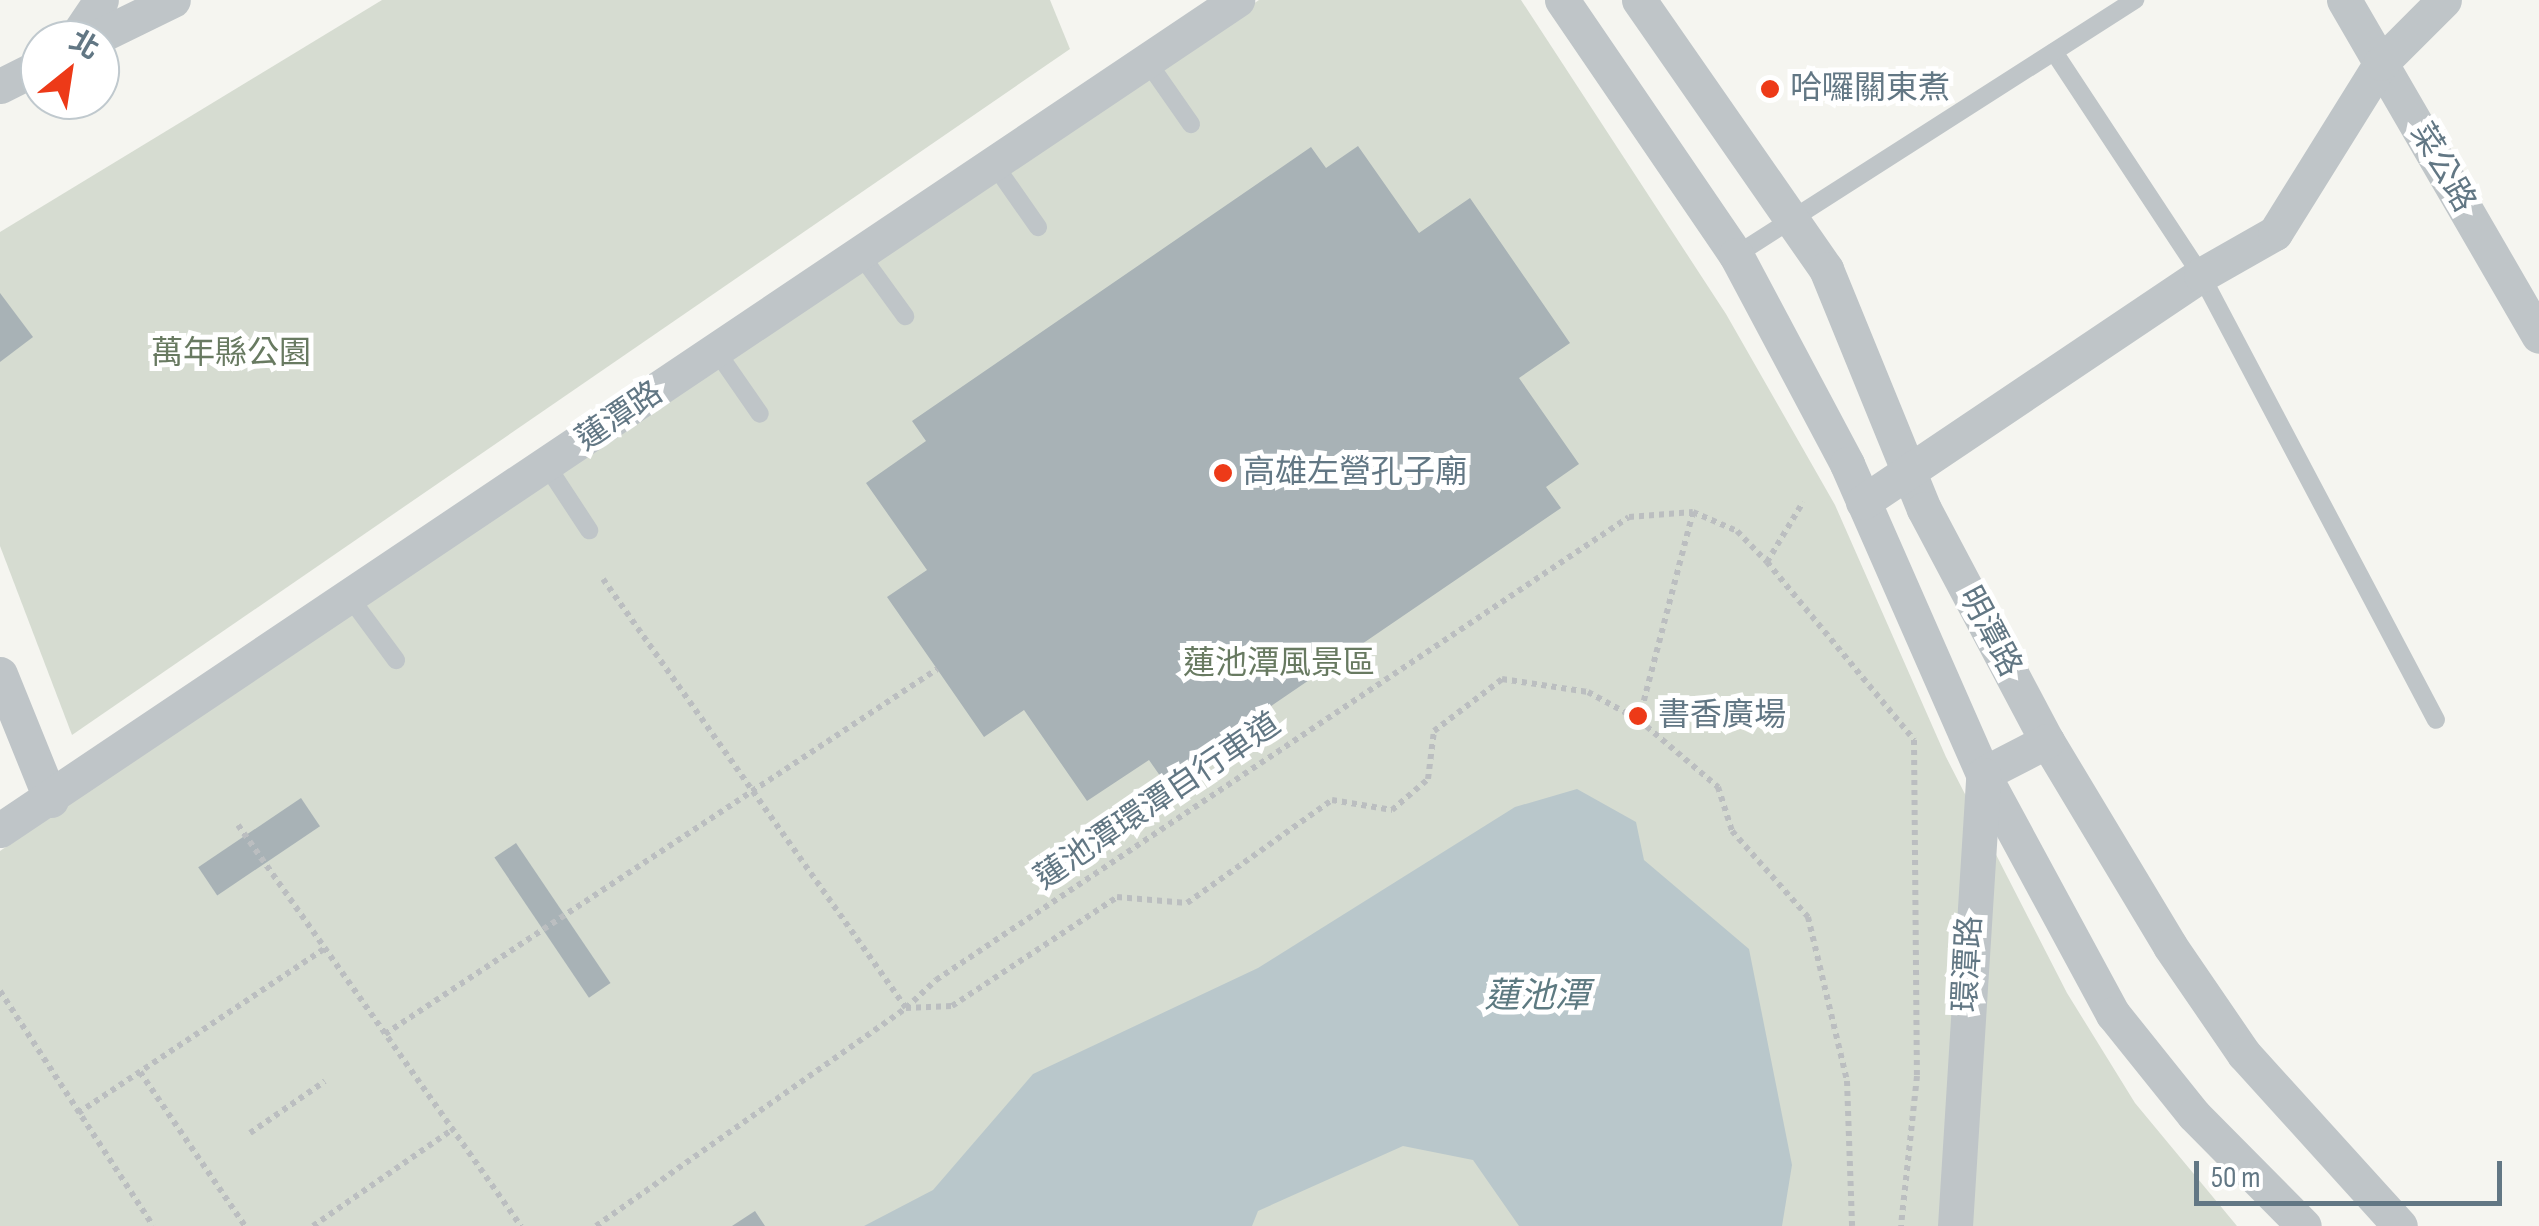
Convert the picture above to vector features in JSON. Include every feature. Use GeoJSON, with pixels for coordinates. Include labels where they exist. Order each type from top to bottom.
{"type":"FeatureCollection","features":[{"type":"Feature","properties":{"kind":"street"},"geometry":{"type":"LineString","coordinates":[[120,26],[173,0]]}},
{"type":"Feature","properties":{"kind":"street","name":"蓮潭路"},"geometry":{"type":"LineString","coordinates":[[0,830],[51,800],[1237,0]]}},
{"type":"Feature","properties":{"kind":"street","name":"明潭路"},"geometry":{"type":"LineString","coordinates":[[1562,0],[1736,255],[1863,502],[1983,774],[2113,1014],[2194,1115],[2304,1226]]}},
{"type":"Feature","properties":{"kind":"street","name":"明潭路"},"geometry":{"type":"LineString","coordinates":[[1639,0],[1826,269],[1908,472],[2047,741],[2170,946],[2244,1054],[2400,1226]]}},
{"type":"Feature","properties":{"kind":"street","name":"菜公路"},"geometry":{"type":"LineString","coordinates":[[2344,0],[2539,336]]}},
{"type":"Feature","properties":{"kind":"street"},"geometry":{"type":"LineString","coordinates":[[1863,502],[2201,275],[2275,232],[2381,63],[2444,0]]}},
{"type":"Feature","properties":{"kind":"street"},"geometry":{"type":"LineString","coordinates":[[0,674],[51,800]]}},
{"type":"Feature","properties":{"kind":"street"},"geometry":{"type":"LineString","coordinates":[[1983,774],[2047,741]]}},
{"type":"Feature","properties":{"kind":"street","name":"環潭路"},"geometry":{"type":"LineString","coordinates":[[1955,1226],[1983,774]]}},
{"type":"Feature","properties":{"kind":"lane"},"geometry":{"type":"LineString","coordinates":[[1736,255],[2135,0]]}},
{"type":"Feature","properties":{"kind":"lane"},"geometry":{"type":"LineString","coordinates":[[2054,52],[2201,275],[2436,720]]}},
{"type":"Feature","properties":{"kind":"lane"},"geometry":{"type":"LineString","coordinates":[[1147,61],[1191,124]]}},
{"type":"Feature","properties":{"kind":"lane"},"geometry":{"type":"LineString","coordinates":[[994,164],[1038,227]]}},
{"type":"Feature","properties":{"kind":"lane"},"geometry":{"type":"LineString","coordinates":[[860,254],[906,316]]}},
{"type":"Feature","properties":{"kind":"lane"},"geometry":{"type":"LineString","coordinates":[[717,352],[760,414]]}},
{"type":"Feature","properties":{"kind":"lane"},"geometry":{"type":"LineString","coordinates":[[546,466],[589,530]]}},
{"type":"Feature","properties":{"kind":"lane"},"geometry":{"type":"LineString","coordinates":[[350,599],[396,660]]}},
{"type":"Feature","properties":{"kind":"path"},"geometry":{"type":"LineString","coordinates":[[1767,562],[1803,502]]}},
{"type":"Feature","properties":{"kind":"path"},"geometry":{"type":"LineString","coordinates":[[1639,720],[1694,512],[1737,531],[1767,562],[1914,740],[1917,1076],[1901,1226]]}},
{"type":"Feature","properties":{"kind":"path","name":"蓮池潭環潭自行車道"},"geometry":{"type":"LineString","coordinates":[[596,1226],[906,1008],[936,980],[1629,518],[1694,512]]}},
{"type":"Feature","properties":{"kind":"path"},"geometry":{"type":"LineString","coordinates":[[603,579],[906,1008],[952,1006],[1117,897],[1187,902],[1332,800],[1392,810],[1428,780],[1434,730],[1502,679],[1588,692],[1639,720],[1718,787],[1732,831],[1808,917],[1847,1081],[1852,1226]]}},
{"type":"Feature","properties":{"kind":"path"},"geometry":{"type":"LineString","coordinates":[[384,1034],[936,669]]}},
{"type":"Feature","properties":{"kind":"path"},"geometry":{"type":"LineString","coordinates":[[238,825],[520,1226]]}},
{"type":"Feature","properties":{"kind":"path"},"geometry":{"type":"LineString","coordinates":[[78,1113],[324,948]]}},
{"type":"Feature","properties":{"kind":"path"},"geometry":{"type":"LineString","coordinates":[[0,991],[153,1226]]}},
{"type":"Feature","properties":{"kind":"path"},"geometry":{"type":"LineString","coordinates":[[140,1072],[246,1226]]}},
{"type":"Feature","properties":{"kind":"path"},"geometry":{"type":"LineString","coordinates":[[250,1133],[326,1081]]}},
{"type":"Feature","properties":{"kind":"path"},"geometry":{"type":"LineString","coordinates":[[313,1226],[452,1129]]}},
{"type":"Feature","properties":{"kind":"green space","name":"萬年縣公園"},"geometry":{"type":"Polygon","coordinates":[[[382,0],[1050,0],[1070,49],[72,735],[0,546],[0,232],[382,0]]]}},
{"type":"Feature","properties":{"kind":"green space","name":"蓮池潭風景區"},"geometry":{"type":"Polygon","coordinates":[[[1259,0],[1521,0],[1726,314],[1835,505],[1946,757],[2067,993],[2135,1103],[2237,1226],[0,1226],[0,851],[1259,0]]]}},
{"type":"Feature","properties":{"kind":"water","name":"蓮池潭"},"geometry":{"type":"Polygon","coordinates":[[[1577,789],[1636,822],[1644,860],[1749,949],[1792,1165],[1782,1226],[1519,1226],[1473,1160],[1403,1146],[1258,1211],[1252,1226],[864,1226],[933,1190],[1033,1074],[1258,968],[1515,807],[1577,789]]]}},
{"type":"Feature","properties":{"kind":"building","name":"高雄左營孔子廟"},"geometry":{"type":"Polygon","coordinates":[[[1358,146],[1419,233],[1470,198],[1570,343],[1519,378],[1579,464],[1546,487],[1561,508],[1163,780],[1149,760],[1087,801],[1024,710],[984,737],[887,597],[927,570],[866,483],[926,441],[912,421],[1311,147],[1326,168],[1358,146]]]}},
{"type":"Feature","properties":{"kind":"building"},"geometry":{"type":"Polygon","coordinates":[[[0,293],[33,337],[0,362],[0,293]]]}},
{"type":"Feature","properties":{"kind":"building"},"geometry":{"type":"Polygon","coordinates":[[[301,798],[320,826],[217,896],[198,867],[301,798]]]}},
{"type":"Feature","properties":{"kind":"building"},"geometry":{"type":"Polygon","coordinates":[[[516,843],[611,983],[589,998],[494,858],[516,843]]]}},
{"type":"Feature","properties":{"kind":"building"},"geometry":{"type":"Polygon","coordinates":[[[755,1211],[765,1226],[732,1226],[755,1211]]]}},
{"type":"Feature","properties":{"kind":"place","name":"哈囉關東煮"},"geometry":{"type":"Point","coordinates":[1770,89]}},
{"type":"Feature","properties":{"kind":"place","name":"高雄左營孔子廟"},"geometry":{"type":"Point","coordinates":[1223,473]}},
{"type":"Feature","properties":{"kind":"place","name":"書香廣場"},"geometry":{"type":"Point","coordinates":[1638,716]}}]}
